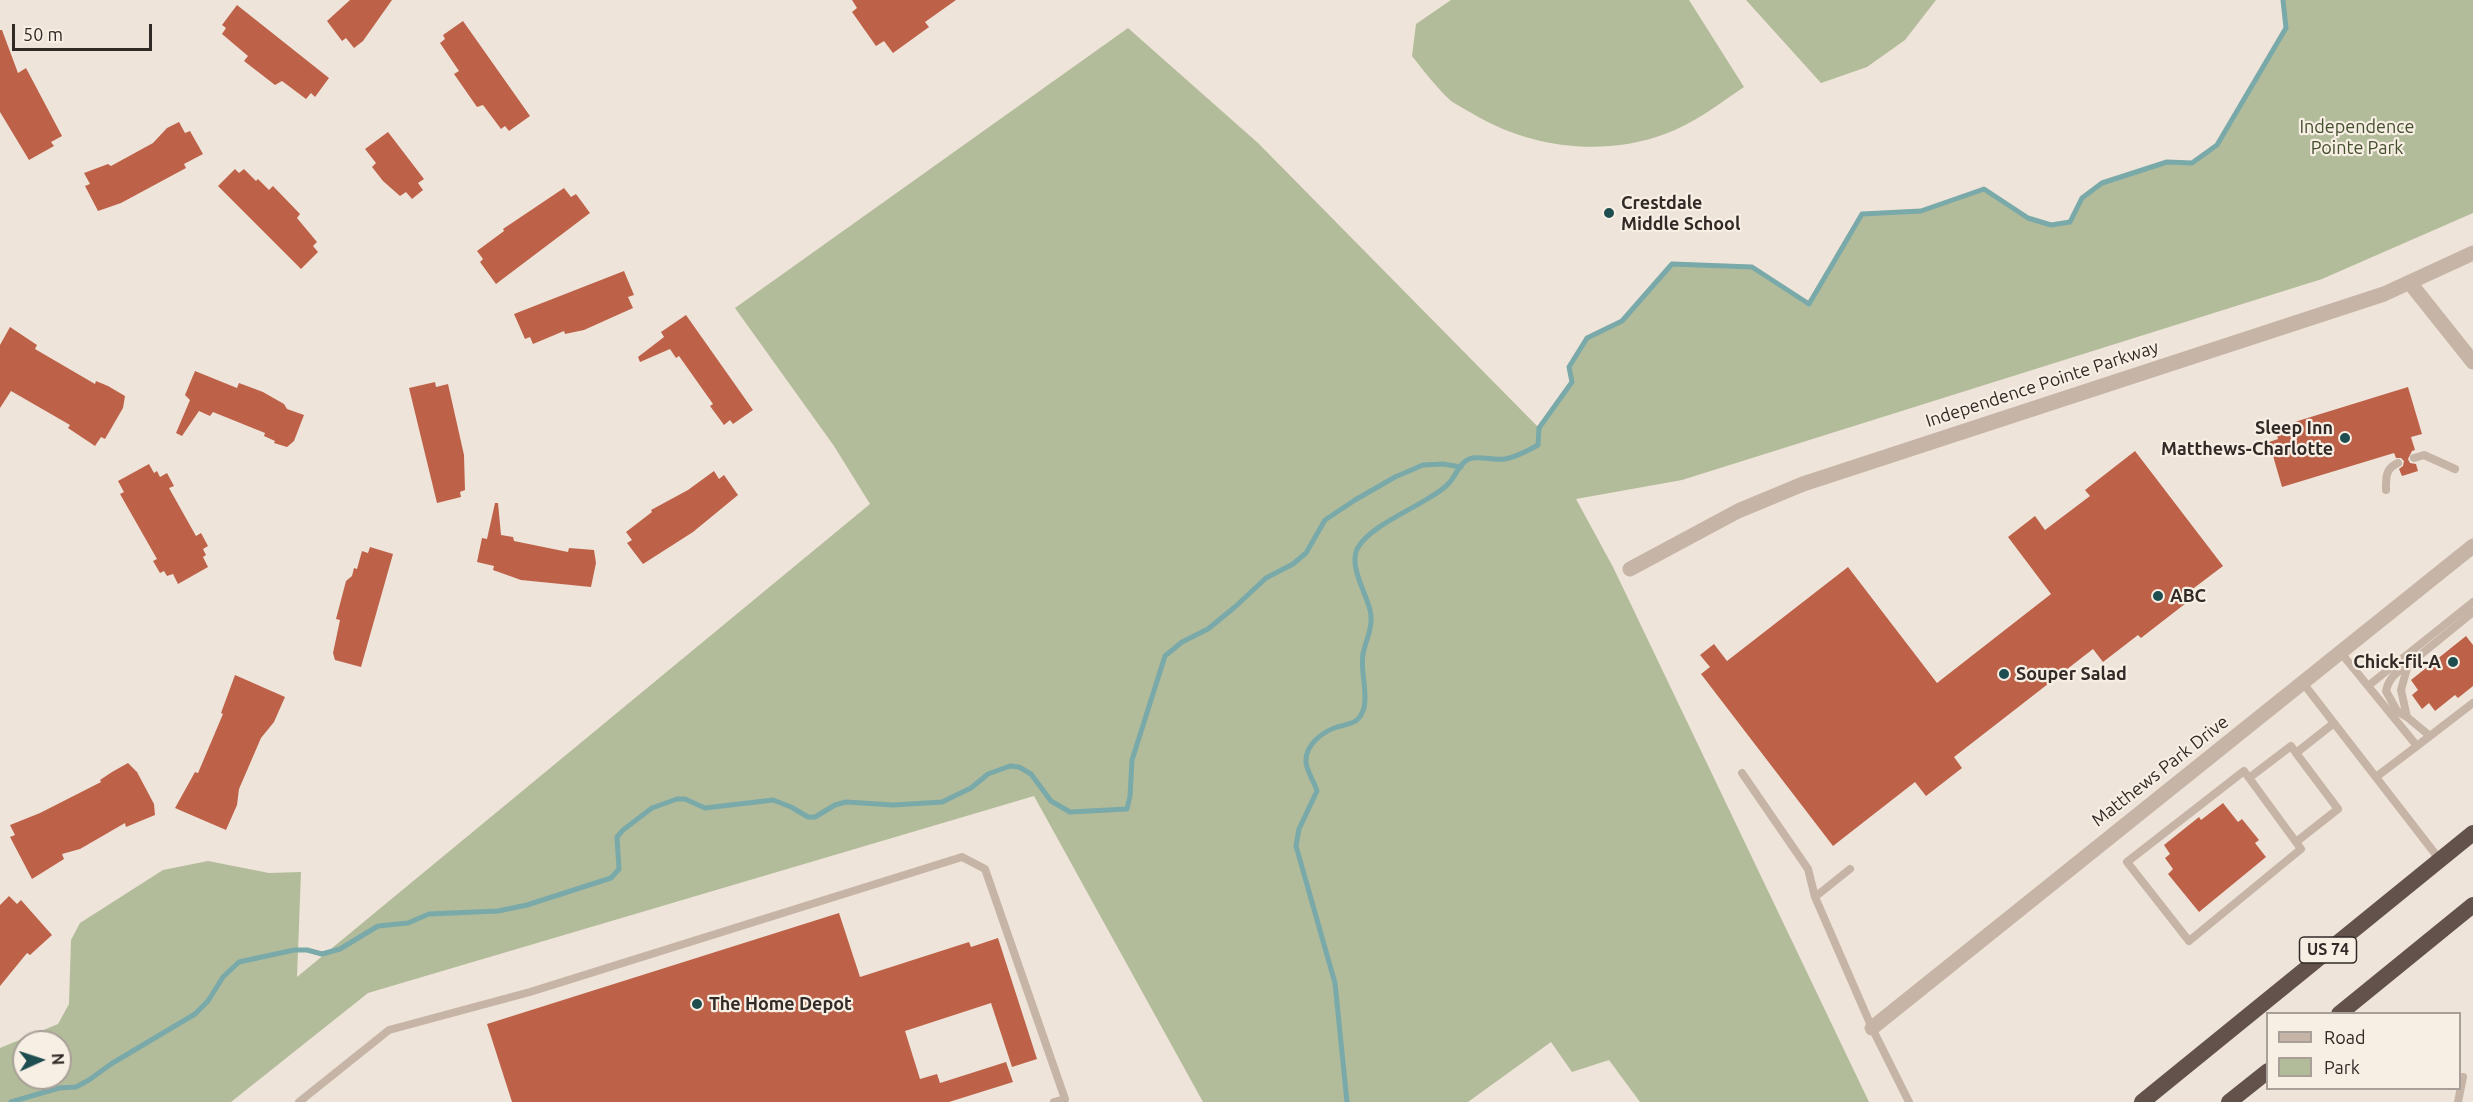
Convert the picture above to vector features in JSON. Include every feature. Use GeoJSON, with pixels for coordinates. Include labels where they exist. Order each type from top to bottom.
{"type":"FeatureCollection","features":[{"type":"Feature","properties":{"kind":"highway","name":"US 74"},"geometry":{"type":"LineString","coordinates":[[2142,1102],[2473,833]]}},
{"type":"Feature","properties":{"kind":"highway"},"geometry":{"type":"LineString","coordinates":[[2341,1012],[2473,905]]}},
{"type":"Feature","properties":{"kind":"highway"},"geometry":{"type":"LineString","coordinates":[[2229,1102],[2266,1073]]}},
{"type":"Feature","properties":{"kind":"street","name":"Independence Pointe Parkway"},"geometry":{"type":"LineString","coordinates":[[1630,569],[1738,511],[1803,484],[2384,294],[2473,254]]}},
{"type":"Feature","properties":{"kind":"street"},"geometry":{"type":"LineString","coordinates":[[2410,283],[2473,362]]}},
{"type":"Feature","properties":{"kind":"street","name":"Matthews Park Drive"},"geometry":{"type":"LineString","coordinates":[[1872,1028],[2473,546]]}},
{"type":"Feature","properties":{"kind":"lane"},"geometry":{"type":"LineString","coordinates":[[2414,458],[2424,455],[2455,469]]}},
{"type":"Feature","properties":{"kind":"lane"},"geometry":{"type":"LineString","coordinates":[[2386,490],[2386,473],[2391,465],[2397,463]]}},
{"type":"Feature","properties":{"kind":"lane"},"geometry":{"type":"LineString","coordinates":[[2368,686],[2473,602]]}},
{"type":"Feature","properties":{"kind":"lane"},"geometry":{"type":"LineString","coordinates":[[2430,736],[2397,711],[2385,691],[2393,675],[2473,612]]}},
{"type":"Feature","properties":{"kind":"lane"},"geometry":{"type":"LineString","coordinates":[[2341,653],[2417,746]]}},
{"type":"Feature","properties":{"kind":"lane"},"geometry":{"type":"LineString","coordinates":[[2407,717],[2401,690],[2408,665]]}},
{"type":"Feature","properties":{"kind":"lane"},"geometry":{"type":"LineString","coordinates":[[2303,683],[2440,860]]}},
{"type":"Feature","properties":{"kind":"lane"},"geometry":{"type":"LineString","coordinates":[[2376,777],[2473,703]]}},
{"type":"Feature","properties":{"kind":"lane"},"geometry":{"type":"LineString","coordinates":[[2296,753],[2334,723]]}},
{"type":"Feature","properties":{"kind":"lane"},"geometry":{"type":"LineString","coordinates":[[2249,778],[2291,746],[2338,809],[2296,842]]}},
{"type":"Feature","properties":{"kind":"lane"},"geometry":{"type":"LineString","coordinates":[[2244,771],[2296,842],[2301,849],[2189,941],[2127,862],[2244,771]]}},
{"type":"Feature","properties":{"kind":"lane"},"geometry":{"type":"LineString","coordinates":[[1742,773],[1808,869],[1815,897],[1872,1028],[1908,1102]]}},
{"type":"Feature","properties":{"kind":"lane"},"geometry":{"type":"LineString","coordinates":[[299,1102],[389,1030],[530,992],[962,857],[985,869],[1065,1100],[1054,1102]]}},
{"type":"Feature","properties":{"kind":"lane"},"geometry":{"type":"LineString","coordinates":[[1815,897],[1850,869]]}},
{"type":"Feature","properties":{"kind":"lane"},"geometry":{"type":"LineString","coordinates":[[2461,1087],[2463,1077]]}},
{"type":"Feature","properties":{"kind":"green space"},"geometry":{"type":"Polygon","coordinates":[[[1451,0],[1689,0],[1744,87],[1686,125],[1641,141],[1592,147],[1543,142],[1497,126],[1451,101],[1412,56],[1416,24],[1451,0]]]}},
{"type":"Feature","properties":{"kind":"green space"},"geometry":{"type":"Polygon","coordinates":[[[1746,0],[1936,0],[1905,40],[1867,67],[1821,83],[1746,0]]]}},
{"type":"Feature","properties":{"kind":"green space","name":"Independence Pointe Park"},"geometry":{"type":"Polygon","coordinates":[[[2283,0],[2473,0],[2473,213],[2322,279],[1682,480],[1576,499],[1613,567],[1869,1102],[1640,1102],[1609,1060],[1572,1072],[1551,1042],[1468,1102],[1203,1102],[1034,796],[368,993],[231,1102],[0,1102],[0,1048],[12,1043],[12,1090],[72,1090],[72,1030],[44,1030],[58,1024],[69,1004],[71,940],[80,923],[163,870],[208,861],[269,873],[301,872],[297,977],[870,504],[834,446],[735,308],[1128,28],[1258,143],[1539,428],[1572,382],[1569,367],[1587,338],[1622,321],[1672,264],[1752,267],[1809,304],[1862,214],[1921,211],[1984,189],[2028,218],[2051,225],[2070,222],[2082,198],[2102,183],[2167,162],[2192,163],[2217,145],[2286,28],[2283,0]]]}},
{"type":"Feature","properties":{"kind":"building"},"geometry":{"type":"Polygon","coordinates":[[[350,0],[392,0],[363,41],[354,48],[346,38],[342,41],[327,21],[350,0]]]}},
{"type":"Feature","properties":{"kind":"building"},"geometry":{"type":"Polygon","coordinates":[[[852,0],[956,0],[925,22],[929,27],[893,53],[884,41],[876,46],[852,12],[857,8],[852,0]]]}},
{"type":"Feature","properties":{"kind":"building"},"geometry":{"type":"Polygon","coordinates":[[[237,5],[329,78],[315,97],[311,93],[306,99],[282,81],[275,85],[244,61],[248,56],[222,34],[226,28],[222,25],[237,5]]]}},
{"type":"Feature","properties":{"kind":"building"},"geometry":{"type":"Polygon","coordinates":[[[463,21],[530,116],[509,131],[505,126],[501,129],[483,105],[477,107],[454,74],[459,71],[440,43],[445,39],[443,35],[463,21]]]}},
{"type":"Feature","properties":{"kind":"building"},"geometry":{"type":"Polygon","coordinates":[[[0,30],[2,30],[18,73],[26,68],[62,136],[51,142],[54,146],[29,160],[0,112],[0,30]]]}},
{"type":"Feature","properties":{"kind":"building"},"geometry":{"type":"Polygon","coordinates":[[[179,122],[185,133],[190,131],[203,154],[184,164],[186,168],[121,203],[98,211],[85,186],[90,184],[84,173],[108,164],[111,166],[153,143],[167,128],[179,122]]]}},
{"type":"Feature","properties":{"kind":"building"},"geometry":{"type":"Polygon","coordinates":[[[388,132],[424,179],[418,183],[423,190],[412,199],[406,192],[400,196],[383,181],[372,167],[376,163],[365,149],[388,132]]]}},
{"type":"Feature","properties":{"kind":"building"},"geometry":{"type":"Polygon","coordinates":[[[235,169],[239,173],[244,169],[269,190],[273,186],[300,214],[297,218],[317,242],[313,246],[318,252],[301,269],[218,186],[235,169]]]}},
{"type":"Feature","properties":{"kind":"building"},"geometry":{"type":"Polygon","coordinates":[[[564,188],[571,197],[576,194],[590,213],[496,284],[480,262],[483,259],[477,251],[504,231],[503,229],[564,188]]]}},
{"type":"Feature","properties":{"kind":"building"},"geometry":{"type":"Polygon","coordinates":[[[624,271],[634,295],[628,297],[633,308],[584,330],[565,334],[564,331],[533,344],[530,337],[525,339],[514,314],[624,271]]]}},
{"type":"Feature","properties":{"kind":"building"},"geometry":{"type":"Polygon","coordinates":[[[686,315],[753,410],[733,424],[730,420],[724,425],[710,406],[713,404],[679,356],[676,358],[670,349],[640,362],[638,357],[664,337],[661,332],[686,315]]]}},
{"type":"Feature","properties":{"kind":"building"},"geometry":{"type":"Polygon","coordinates":[[[10,327],[37,345],[35,349],[95,384],[96,381],[125,396],[123,408],[105,439],[101,437],[95,446],[68,428],[70,425],[11,391],[0,408],[0,345],[10,327]]]}},
{"type":"Feature","properties":{"kind":"building"},"geometry":{"type":"Polygon","coordinates":[[[195,371],[237,388],[239,383],[263,392],[284,404],[287,409],[304,415],[294,441],[287,447],[274,443],[275,441],[264,436],[265,433],[213,412],[210,416],[199,411],[182,436],[176,433],[190,400],[185,395],[195,371]]]}},
{"type":"Feature","properties":{"kind":"building"},"geometry":{"type":"Polygon","coordinates":[[[435,382],[436,387],[448,384],[464,455],[465,490],[460,492],[461,497],[437,503],[409,388],[435,382]]]}},
{"type":"Feature","properties":{"kind":"building","name":"Sleep Inn Matthews-Charlotte"},"geometry":{"type":"Polygon","coordinates":[[[2408,387],[2422,434],[2411,437],[2415,450],[2408,459],[2410,463],[2416,464],[2418,471],[2402,476],[2399,469],[2403,466],[2404,461],[2396,458],[2394,453],[2282,487],[2269,442],[2278,439],[2275,428],[2408,387]]]}},
{"type":"Feature","properties":{"kind":"building"},"geometry":{"type":"Polygon","coordinates":[[[2135,451],[2223,566],[2186,594],[2190,600],[2141,638],[2138,635],[2103,662],[2093,649],[1954,757],[1962,768],[1926,796],[1915,782],[1833,846],[1701,674],[1710,667],[1700,655],[1714,644],[1727,661],[1848,567],[1937,683],[2051,594],[2008,537],[2035,516],[2045,530],[2090,496],[2085,490],[2135,451]]]}},
{"type":"Feature","properties":{"kind":"building"},"geometry":{"type":"Polygon","coordinates":[[[149,464],[154,473],[157,471],[160,477],[167,473],[174,486],[169,488],[196,536],[201,533],[208,546],[203,549],[206,555],[203,557],[208,567],[178,584],[173,574],[167,576],[164,571],[160,573],[153,561],[157,559],[120,494],[124,492],[118,481],[149,464]]]}},
{"type":"Feature","properties":{"kind":"building"},"geometry":{"type":"Polygon","coordinates":[[[714,471],[719,479],[724,475],[738,495],[693,532],[643,564],[627,543],[632,540],[626,532],[652,512],[651,510],[688,490],[714,471]]]}},
{"type":"Feature","properties":{"kind":"building"},"geometry":{"type":"Polygon","coordinates":[[[495,503],[498,503],[501,535],[513,537],[514,541],[568,552],[569,548],[594,550],[596,563],[591,587],[521,580],[493,570],[494,566],[477,562],[482,538],[487,539],[495,503]]]}},
{"type":"Feature","properties":{"kind":"building"},"geometry":{"type":"Polygon","coordinates":[[[370,547],[393,554],[361,667],[335,660],[333,653],[340,620],[336,619],[346,581],[352,576],[354,568],[357,569],[362,551],[368,553],[370,547]]]}},
{"type":"Feature","properties":{"kind":"building","name":"Chick-fil-A"},"geometry":{"type":"Polygon","coordinates":[[[2466,636],[2473,645],[2473,686],[2458,698],[2455,695],[2435,711],[2429,703],[2422,709],[2412,695],[2418,690],[2411,680],[2466,636]]]}},
{"type":"Feature","properties":{"kind":"building"},"geometry":{"type":"Polygon","coordinates":[[[235,675],[285,697],[274,722],[261,738],[239,789],[237,805],[226,830],[175,808],[195,772],[198,773],[223,714],[221,713],[235,675]]]}},
{"type":"Feature","properties":{"kind":"building"},"geometry":{"type":"Polygon","coordinates":[[[128,763],[137,772],[154,804],[155,815],[126,827],[125,823],[80,849],[62,854],[64,859],[32,879],[10,837],[15,835],[10,825],[40,813],[101,782],[100,780],[128,763]]]}},
{"type":"Feature","properties":{"kind":"building"},"geometry":{"type":"Polygon","coordinates":[[[2223,803],[2238,822],[2242,819],[2259,840],[2255,843],[2266,857],[2199,912],[2168,874],[2173,869],[2165,858],[2170,854],[2164,845],[2199,817],[2201,820],[2223,803]]]}},
{"type":"Feature","properties":{"kind":"building"},"geometry":{"type":"Polygon","coordinates":[[[9,896],[17,904],[21,900],[52,935],[30,955],[27,953],[0,986],[0,905],[9,896]]]}},
{"type":"Feature","properties":{"kind":"building","name":"The Home Depot"},"geometry":{"type":"Polygon","coordinates":[[[839,913],[860,977],[969,942],[971,947],[998,938],[1037,1059],[1012,1067],[991,1003],[905,1031],[920,1079],[937,1074],[940,1083],[1006,1062],[1013,1082],[949,1102],[512,1102],[487,1024],[839,913]]]}},
{"type":"Feature","properties":{"kind":"waterway"},"geometry":{"type":"LineString","coordinates":[[1347,1102],[1335,983],[1296,846],[1299,829],[1317,791],[1306,762],[1308,750],[1315,740],[1326,732],[1357,720],[1364,708],[1362,661],[1371,616],[1355,563],[1357,549],[1362,541],[1379,527],[1447,486],[1463,463],[1469,459],[1505,459],[1538,445],[1539,428],[1572,382],[1569,367],[1587,338],[1622,321],[1672,264],[1752,267],[1809,304],[1862,214],[1921,211],[1984,189],[2028,218],[2051,225],[2070,222],[2082,198],[2102,183],[2167,162],[2192,163],[2217,145],[2286,28],[2283,0]]}},
{"type":"Feature","properties":{"kind":"waterway"},"geometry":{"type":"LineString","coordinates":[[11,1102],[59,1088],[76,1087],[89,1080],[111,1064],[195,1014],[208,1001],[223,977],[239,962],[294,950],[307,950],[322,954],[340,949],[378,926],[408,923],[429,914],[498,911],[527,905],[611,878],[619,869],[617,837],[652,808],[677,799],[685,799],[705,808],[773,800],[808,817],[815,817],[835,805],[846,802],[893,805],[942,802],[971,788],[988,774],[1010,766],[1019,767],[1031,774],[1051,801],[1070,812],[1127,809],[1132,760],[1165,656],[1182,642],[1208,629],[1266,578],[1293,564],[1306,553],[1325,520],[1355,500],[1395,477],[1423,465],[1443,464],[1461,467]]}},
{"type":"Feature","properties":{"kind":"place","name":"Crestdale Middle School"},"geometry":{"type":"Point","coordinates":[1609,213]}},
{"type":"Feature","properties":{"kind":"place","name":"Sleep Inn Matthews-Charlotte"},"geometry":{"type":"Point","coordinates":[2345,438]}},
{"type":"Feature","properties":{"kind":"place","name":"ABC"},"geometry":{"type":"Point","coordinates":[2158,596]}},
{"type":"Feature","properties":{"kind":"place","name":"Chick-fil-A"},"geometry":{"type":"Point","coordinates":[2453,662]}},
{"type":"Feature","properties":{"kind":"place","name":"Souper Salad"},"geometry":{"type":"Point","coordinates":[2004,674]}},
{"type":"Feature","properties":{"kind":"place","name":"The Home Depot"},"geometry":{"type":"Point","coordinates":[697,1004]}}]}
